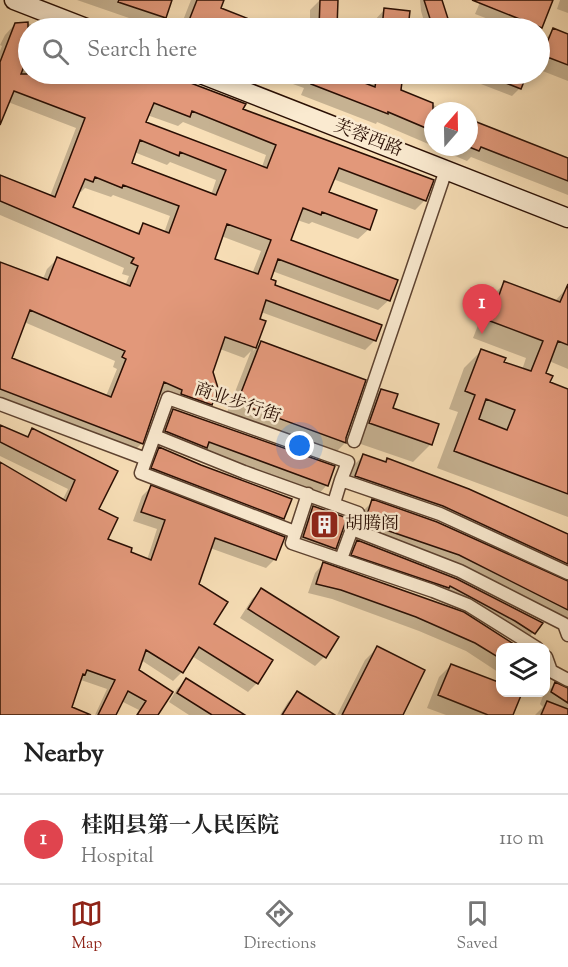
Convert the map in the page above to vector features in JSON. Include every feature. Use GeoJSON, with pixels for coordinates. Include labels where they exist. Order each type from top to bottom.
{"type":"FeatureCollection","features":[{"type":"Feature","properties":{"kind":"street"},"geometry":{"type":"LineString","coordinates":[[14,0],[60,18]]}},
{"type":"Feature","properties":{"kind":"street","name":"芙蓉西路"},"geometry":{"type":"LineString","coordinates":[[227,84],[568,218]]}},
{"type":"Feature","properties":{"kind":"street"},"geometry":{"type":"LineString","coordinates":[[354,441],[446,170]]}},
{"type":"Feature","properties":{"kind":"street","name":"商业步行街"},"geometry":{"type":"LineString","coordinates":[[146,459],[168,398],[348,462],[334,503]]}},
{"type":"Feature","properties":{"kind":"street"},"geometry":{"type":"LineString","coordinates":[[0,404],[146,459],[141,473],[295,532]]}},
{"type":"Feature","properties":{"kind":"street"},"geometry":{"type":"LineString","coordinates":[[154,436],[358,513],[341,559]]}},
{"type":"Feature","properties":{"kind":"street"},"geometry":{"type":"LineString","coordinates":[[341,480],[440,514],[568,573]]}},
{"type":"Feature","properties":{"kind":"street"},"geometry":{"type":"LineString","coordinates":[[308,494],[292,543],[468,605],[529,643]]}},
{"type":"Feature","properties":{"kind":"street"},"geometry":{"type":"LineString","coordinates":[[352,529],[460,571],[567,627]]}},
{"type":"Feature","properties":{"kind":"street"},"geometry":{"type":"LineString","coordinates":[[550,668],[568,680]]}},
{"type":"Feature","properties":{"kind":"building"},"geometry":{"type":"Polygon","coordinates":[[[119,0],[172,0],[166,18],[118,2],[119,0]]]}},
{"type":"Feature","properties":{"kind":"building"},"geometry":{"type":"Polygon","coordinates":[[[197,0],[224,0],[221,8],[246,18],[190,18],[197,0]]]}},
{"type":"Feature","properties":{"kind":"building"},"geometry":{"type":"Polygon","coordinates":[[[320,0],[338,0],[337,18],[319,18],[320,0]]]}},
{"type":"Feature","properties":{"kind":"building"},"geometry":{"type":"Polygon","coordinates":[[[424,0],[442,0],[448,18],[430,18],[424,0]]]}},
{"type":"Feature","properties":{"kind":"building"},"geometry":{"type":"Polygon","coordinates":[[[472,0],[553,0],[546,18],[517,18],[472,0]]]}},
{"type":"Feature","properties":{"kind":"building"},"geometry":{"type":"Polygon","coordinates":[[[384,8],[410,11],[409,18],[383,18],[384,8]]]}},
{"type":"Feature","properties":{"kind":"building"},"geometry":{"type":"Polygon","coordinates":[[[15,23],[18,23],[18,84],[193,84],[246,104],[243,109],[434,180],[426,201],[339,168],[329,192],[377,210],[370,230],[322,212],[321,215],[303,208],[291,240],[398,280],[390,301],[278,259],[271,279],[276,281],[275,285],[382,325],[376,341],[266,300],[260,319],[266,321],[256,348],[225,337],[213,372],[218,388],[212,405],[181,394],[182,390],[164,382],[143,444],[0,389],[0,262],[48,280],[57,257],[130,286],[138,266],[131,263],[134,258],[0,201],[0,175],[55,197],[85,118],[14,91],[0,125],[0,62],[15,23]],[[154,103],[146,122],[267,168],[276,145],[192,111],[190,117],[154,103]],[[140,140],[132,163],[216,195],[226,170],[180,152],[179,156],[140,140]],[[95,177],[93,182],[85,179],[73,207],[139,234],[143,223],[169,233],[179,206],[95,177]],[[227,224],[215,259],[258,274],[271,240],[227,224]],[[30,310],[12,358],[111,397],[126,359],[122,357],[125,351],[30,310]]]}},
{"type":"Feature","properties":{"kind":"building"},"geometry":{"type":"Polygon","coordinates":[[[553,28],[568,34],[568,65],[550,58],[550,35],[553,28]]]}},
{"type":"Feature","properties":{"kind":"building"},"geometry":{"type":"Polygon","coordinates":[[[311,84],[367,84],[375,87],[375,84],[402,84],[401,90],[431,102],[424,102],[424,127],[388,112],[388,114],[311,84]]]}},
{"type":"Feature","properties":{"kind":"building"},"geometry":{"type":"Polygon","coordinates":[[[508,84],[523,84],[521,89],[508,84]]]}},
{"type":"Feature","properties":{"kind":"building"},"geometry":{"type":"Polygon","coordinates":[[[478,123],[568,158],[568,181],[481,147],[479,151],[478,123]]]}},
{"type":"Feature","properties":{"kind":"building"},"geometry":{"type":"Polygon","coordinates":[[[504,281],[560,302],[568,284],[568,345],[558,341],[546,373],[553,376],[550,382],[568,389],[568,494],[454,451],[475,395],[465,391],[481,349],[506,358],[504,362],[531,371],[543,341],[490,321],[504,281]],[[486,399],[479,419],[507,430],[515,410],[486,399]]]}},
{"type":"Feature","properties":{"kind":"building"},"geometry":{"type":"Polygon","coordinates":[[[261,341],[366,380],[346,443],[237,403],[261,341]]]}},
{"type":"Feature","properties":{"kind":"building"},"geometry":{"type":"Polygon","coordinates":[[[381,389],[398,394],[393,408],[439,424],[432,445],[369,423],[381,389]]]}},
{"type":"Feature","properties":{"kind":"building"},"geometry":{"type":"Polygon","coordinates":[[[173,409],[335,466],[328,486],[209,442],[207,448],[165,431],[173,409]]]}},
{"type":"Feature","properties":{"kind":"building"},"geometry":{"type":"Polygon","coordinates":[[[0,425],[28,437],[32,428],[118,471],[99,509],[118,518],[108,539],[132,548],[131,552],[151,560],[165,520],[141,512],[151,485],[285,537],[276,560],[215,538],[199,584],[228,602],[214,624],[273,660],[258,684],[199,647],[183,673],[146,650],[139,670],[173,692],[158,715],[137,715],[146,701],[128,691],[116,715],[98,715],[115,680],[87,670],[85,675],[83,674],[72,707],[91,715],[0,715],[0,462],[66,501],[75,480],[0,442],[0,425]]]}},
{"type":"Feature","properties":{"kind":"building"},"geometry":{"type":"Polygon","coordinates":[[[159,447],[292,499],[284,519],[151,468],[159,447]]]}},
{"type":"Feature","properties":{"kind":"building"},"geometry":{"type":"Polygon","coordinates":[[[363,454],[386,462],[387,458],[469,489],[568,534],[568,564],[443,506],[355,476],[363,454]]]}},
{"type":"Feature","properties":{"kind":"building"},"geometry":{"type":"Polygon","coordinates":[[[372,499],[437,522],[568,581],[568,610],[459,555],[386,530],[388,526],[366,518],[372,499]]]}},
{"type":"Feature","properties":{"kind":"building","name":"胡腾阁"},"geometry":{"type":"Polygon","coordinates":[[[313,506],[347,518],[336,549],[303,537],[313,506]]]}},
{"type":"Feature","properties":{"kind":"building"},"geometry":{"type":"Polygon","coordinates":[[[357,540],[457,579],[543,623],[535,634],[450,586],[449,588],[351,555],[357,540]]]}},
{"type":"Feature","properties":{"kind":"building"},"geometry":{"type":"Polygon","coordinates":[[[323,562],[464,612],[512,643],[496,643],[496,656],[475,643],[416,617],[341,590],[316,584],[323,562]]]}},
{"type":"Feature","properties":{"kind":"building"},"geometry":{"type":"Polygon","coordinates":[[[261,588],[339,637],[326,658],[248,609],[261,588]]]}},
{"type":"Feature","properties":{"kind":"building"},"geometry":{"type":"Polygon","coordinates":[[[377,646],[425,670],[403,715],[342,715],[377,646]]]}},
{"type":"Feature","properties":{"kind":"building"},"geometry":{"type":"Polygon","coordinates":[[[451,664],[496,681],[496,697],[520,697],[513,715],[488,715],[438,695],[451,664]]]}},
{"type":"Feature","properties":{"kind":"building"},"geometry":{"type":"Polygon","coordinates":[[[186,678],[245,715],[212,715],[177,693],[186,678]]]}},
{"type":"Feature","properties":{"kind":"building"},"geometry":{"type":"Polygon","coordinates":[[[555,682],[568,688],[568,703],[551,692],[555,682]]]}},
{"type":"Feature","properties":{"kind":"building"},"geometry":{"type":"Polygon","coordinates":[[[297,691],[335,715],[282,715],[297,691]]]}},
{"type":"Feature","properties":{"kind":"building"},"geometry":{"type":"Polygon","coordinates":[[[547,701],[568,709],[568,715],[541,715],[547,701]]]}},
{"type":"Feature","properties":{"kind":"place","name":"桂阳县第一人民医院"},"geometry":{"type":"Point","coordinates":[482,334]}},
{"type":"Feature","properties":{"kind":"place","name":"胡腾阁"},"geometry":{"type":"Point","coordinates":[324,525]}}]}
